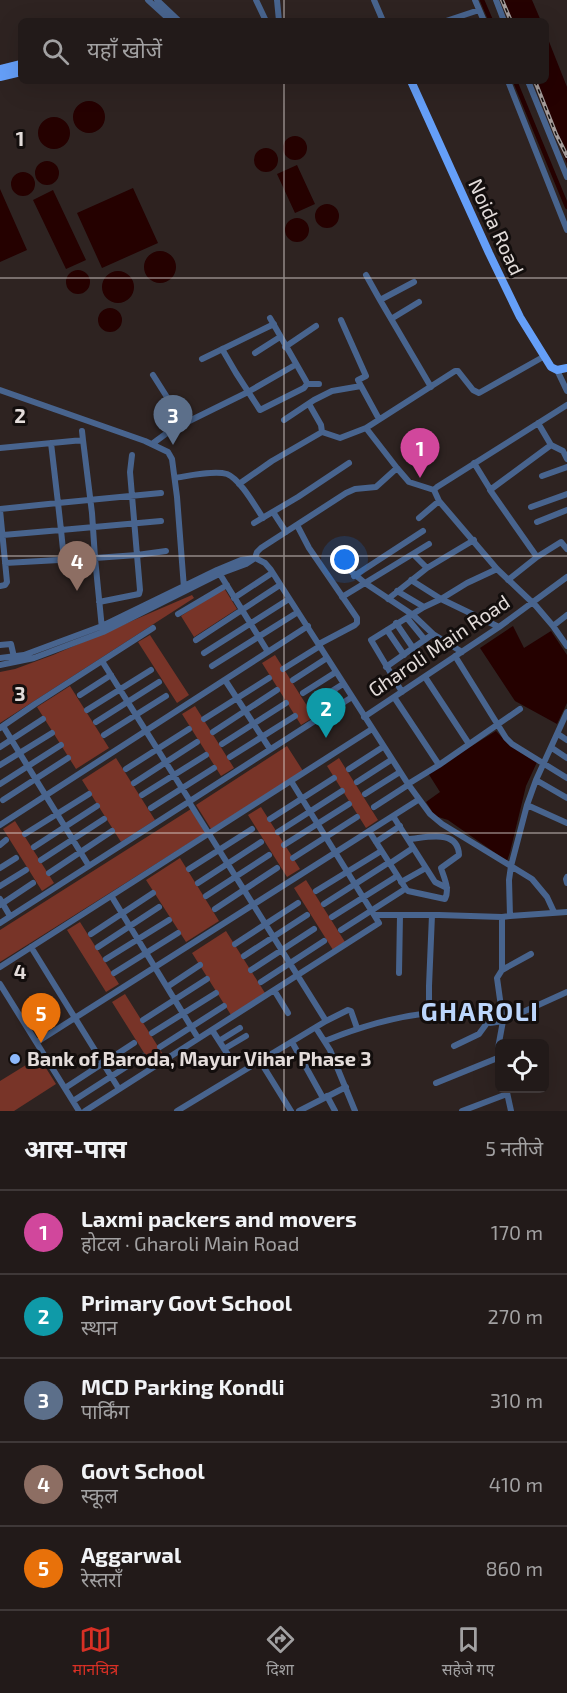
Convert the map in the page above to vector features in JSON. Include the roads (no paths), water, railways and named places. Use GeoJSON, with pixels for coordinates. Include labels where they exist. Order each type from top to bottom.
{"type":"FeatureCollection","features":[{"type":"Feature","properties":{"kind":"main road"},"geometry":{"type":"LineString","coordinates":[[0,69],[18,65]]}},
{"type":"Feature","properties":{"kind":"main road"},"geometry":{"type":"LineString","coordinates":[[0,77],[18,73]]}},
{"type":"Feature","properties":{"kind":"main road","name":"Noida Road"},"geometry":{"type":"LineString","coordinates":[[413,84],[520,317],[543,357],[551,367],[557,370]]}},
{"type":"Feature","properties":{"kind":"main road"},"geometry":{"type":"LineString","coordinates":[[557,370],[567,368]]}},
{"type":"Feature","properties":{"kind":"street"},"geometry":{"type":"LineString","coordinates":[[148,0],[168,18]]}},
{"type":"Feature","properties":{"kind":"street"},"geometry":{"type":"LineString","coordinates":[[256,0],[265,18]]}},
{"type":"Feature","properties":{"kind":"street"},"geometry":{"type":"LineString","coordinates":[[277,0],[279,18]]}},
{"type":"Feature","properties":{"kind":"street"},"geometry":{"type":"LineString","coordinates":[[374,0],[382,18]]}},
{"type":"Feature","properties":{"kind":"street"},"geometry":{"type":"LineString","coordinates":[[475,0],[483,18]]}},
{"type":"Feature","properties":{"kind":"street"},"geometry":{"type":"LineString","coordinates":[[496,0],[503,18]]}},
{"type":"Feature","properties":{"kind":"street"},"geometry":{"type":"LineString","coordinates":[[161,1],[176,18]]}},
{"type":"Feature","properties":{"kind":"street"},"geometry":{"type":"LineString","coordinates":[[455,18],[479,10]]}},
{"type":"Feature","properties":{"kind":"street"},"geometry":{"type":"LineString","coordinates":[[509,84],[567,230]]}},
{"type":"Feature","properties":{"kind":"street"},"geometry":{"type":"LineString","coordinates":[[529,84],[567,177]]}},
{"type":"Feature","properties":{"kind":"street"},"geometry":{"type":"LineString","coordinates":[[366,275],[431,387]]}},
{"type":"Feature","properties":{"kind":"street"},"geometry":{"type":"LineString","coordinates":[[380,300],[414,282]]}},
{"type":"Feature","properties":{"kind":"street"},"geometry":{"type":"LineString","coordinates":[[391,319],[419,302]]}},
{"type":"Feature","properties":{"kind":"street"},"geometry":{"type":"LineString","coordinates":[[341,320],[366,376],[358,380],[379,419]]}},
{"type":"Feature","properties":{"kind":"street"},"geometry":{"type":"LineString","coordinates":[[202,359],[272,321],[307,384]]}},
{"type":"Feature","properties":{"kind":"street"},"geometry":{"type":"LineString","coordinates":[[285,347],[316,326]]}},
{"type":"Feature","properties":{"kind":"street"},"geometry":{"type":"LineString","coordinates":[[255,353],[280,337]]}},
{"type":"Feature","properties":{"kind":"street"},"geometry":{"type":"LineString","coordinates":[[222,349],[258,408],[263,410],[304,388],[307,384],[319,384]]}},
{"type":"Feature","properties":{"kind":"street"},"geometry":{"type":"LineString","coordinates":[[239,484],[272,461],[322,432],[340,438],[366,428],[456,370],[473,390],[479,393],[543,357]]}},
{"type":"Feature","properties":{"kind":"street"},"geometry":{"type":"LineString","coordinates":[[152,444],[171,430],[248,392],[295,365]]}},
{"type":"Feature","properties":{"kind":"street"},"geometry":{"type":"LineString","coordinates":[[557,370],[567,391]]}},
{"type":"Feature","properties":{"kind":"street"},"geometry":{"type":"LineString","coordinates":[[153,375],[184,424]]}},
{"type":"Feature","properties":{"kind":"street"},"geometry":{"type":"LineString","coordinates":[[284,420],[332,391],[361,386]]}},
{"type":"Feature","properties":{"kind":"street"},"geometry":{"type":"LineString","coordinates":[[0,390],[152,444],[168,452],[172,459],[175,478],[185,589]]}},
{"type":"Feature","properties":{"kind":"street"},"geometry":{"type":"LineString","coordinates":[[309,404],[321,425],[322,432]]}},
{"type":"Feature","properties":{"kind":"street"},"geometry":{"type":"LineString","coordinates":[[366,428],[411,483],[434,490],[567,405]]}},
{"type":"Feature","properties":{"kind":"street"},"geometry":{"type":"LineString","coordinates":[[538,423],[551,445],[565,449],[567,459]]}},
{"type":"Feature","properties":{"kind":"street"},"geometry":{"type":"LineString","coordinates":[[82,431],[103,629]]}},
{"type":"Feature","properties":{"kind":"street"},"geometry":{"type":"LineString","coordinates":[[0,448],[83,440]]}},
{"type":"Feature","properties":{"kind":"street"},"geometry":{"type":"LineString","coordinates":[[51,443],[64,560]]}},
{"type":"Feature","properties":{"kind":"street"},"geometry":{"type":"LineString","coordinates":[[490,489],[551,445]]}},
{"type":"Feature","properties":{"kind":"street"},"geometry":{"type":"LineString","coordinates":[[99,602],[139,594],[140,590],[131,496],[132,455]]}},
{"type":"Feature","properties":{"kind":"street"},"geometry":{"type":"LineString","coordinates":[[254,523],[349,463]]}},
{"type":"Feature","properties":{"kind":"street"},"geometry":{"type":"LineString","coordinates":[[474,463],[528,547],[537,557]]}},
{"type":"Feature","properties":{"kind":"street"},"geometry":{"type":"LineString","coordinates":[[542,476],[567,467]]}},
{"type":"Feature","properties":{"kind":"street"},"geometry":{"type":"LineString","coordinates":[[0,665],[34,658],[103,629],[218,572],[246,564],[255,558],[257,552],[350,491],[379,486],[397,468]]}},
{"type":"Feature","properties":{"kind":"street"},"geometry":{"type":"LineString","coordinates":[[175,478],[219,473],[228,475],[239,484],[263,518]]}},
{"type":"Feature","properties":{"kind":"street","name":"Gharoli Main Road"},"geometry":{"type":"LineString","coordinates":[[434,490],[439,501],[497,569],[553,626],[567,646]]}},
{"type":"Feature","properties":{"kind":"street"},"geometry":{"type":"LineString","coordinates":[[0,586],[7,582],[0,509],[161,493]]}},
{"type":"Feature","properties":{"kind":"street"},"geometry":{"type":"LineString","coordinates":[[531,507],[566,497]]}},
{"type":"Feature","properties":{"kind":"street"},"geometry":{"type":"LineString","coordinates":[[418,518],[439,501]]}},
{"type":"Feature","properties":{"kind":"street"},"geometry":{"type":"LineString","coordinates":[[537,522],[567,510]]}},
{"type":"Feature","properties":{"kind":"street"},"geometry":{"type":"LineString","coordinates":[[273,512],[286,532]]}},
{"type":"Feature","properties":{"kind":"street"},"geometry":{"type":"LineString","coordinates":[[2,539],[61,530],[161,521]]}},
{"type":"Feature","properties":{"kind":"street"},"geometry":{"type":"LineString","coordinates":[[283,669],[357,623],[357,618],[309,548],[297,525]]}},
{"type":"Feature","properties":{"kind":"street"},"geometry":{"type":"LineString","coordinates":[[354,576],[423,531]]}},
{"type":"Feature","properties":{"kind":"street"},"geometry":{"type":"LineString","coordinates":[[388,599],[427,568],[474,540]]}},
{"type":"Feature","properties":{"kind":"street"},"geometry":{"type":"LineString","coordinates":[[508,580],[561,542],[567,549]]}},
{"type":"Feature","properties":{"kind":"street"},"geometry":{"type":"LineString","coordinates":[[342,597],[429,544]]}},
{"type":"Feature","properties":{"kind":"street"},"geometry":{"type":"LineString","coordinates":[[5,563],[137,555],[166,551]]}},
{"type":"Feature","properties":{"kind":"street"},"geometry":{"type":"LineString","coordinates":[[413,554],[427,568]]}},
{"type":"Feature","properties":{"kind":"street"},"geometry":{"type":"LineString","coordinates":[[255,558],[265,563],[308,626],[418,800],[442,824],[538,884],[554,912]]}},
{"type":"Feature","properties":{"kind":"street"},"geometry":{"type":"LineString","coordinates":[[335,558],[354,576],[388,599],[459,654],[496,724],[506,738],[567,778]]}},
{"type":"Feature","properties":{"kind":"street"},"geometry":{"type":"LineString","coordinates":[[402,692],[370,642],[424,606],[497,569]]}},
{"type":"Feature","properties":{"kind":"street"},"geometry":{"type":"LineString","coordinates":[[218,572],[268,652]]}},
{"type":"Feature","properties":{"kind":"street"},"geometry":{"type":"LineString","coordinates":[[234,598],[272,573]]}},
{"type":"Feature","properties":{"kind":"street"},"geometry":{"type":"LineString","coordinates":[[532,603],[567,577]]}},
{"type":"Feature","properties":{"kind":"street"},"geometry":{"type":"LineString","coordinates":[[411,580],[441,599],[499,627]]}},
{"type":"Feature","properties":{"kind":"street"},"geometry":{"type":"LineString","coordinates":[[178,614],[226,585]]}},
{"type":"Feature","properties":{"kind":"street"},"geometry":{"type":"LineString","coordinates":[[196,640],[280,585]]}},
{"type":"Feature","properties":{"kind":"street"},"geometry":{"type":"LineString","coordinates":[[397,591],[424,606]]}},
{"type":"Feature","properties":{"kind":"street"},"geometry":{"type":"LineString","coordinates":[[204,653],[289,599]]}},
{"type":"Feature","properties":{"kind":"street","name":"Gharoli Main Road"},"geometry":{"type":"LineString","coordinates":[[364,717],[532,603]]}},
{"type":"Feature","properties":{"kind":"street"},"geometry":{"type":"LineString","coordinates":[[212,666],[298,612]]}},
{"type":"Feature","properties":{"kind":"street"},"geometry":{"type":"LineString","coordinates":[[553,626],[567,615]]}},
{"type":"Feature","properties":{"kind":"street"},"geometry":{"type":"LineString","coordinates":[[410,616],[425,640]]}},
{"type":"Feature","properties":{"kind":"street"},"geometry":{"type":"LineString","coordinates":[[396,623],[414,648]]}},
{"type":"Feature","properties":{"kind":"street"},"geometry":{"type":"LineString","coordinates":[[0,825],[308,626]]}},
{"type":"Feature","properties":{"kind":"street"},"geometry":{"type":"LineString","coordinates":[[89,866],[1,727],[153,628]]}},
{"type":"Feature","properties":{"kind":"street"},"geometry":{"type":"LineString","coordinates":[[0,658],[24,655],[103,629]]}},
{"type":"Feature","properties":{"kind":"street"},"geometry":{"type":"LineString","coordinates":[[387,630],[405,655]]}},
{"type":"Feature","properties":{"kind":"street"},"geometry":{"type":"LineString","coordinates":[[560,636],[567,631]]}},
{"type":"Feature","properties":{"kind":"street"},"geometry":{"type":"LineString","coordinates":[[386,667],[433,634]]}},
{"type":"Feature","properties":{"kind":"street"},"geometry":{"type":"LineString","coordinates":[[0,645],[11,644],[14,657]]}},
{"type":"Feature","properties":{"kind":"street"},"geometry":{"type":"LineString","coordinates":[[293,680],[327,658]]}},
{"type":"Feature","properties":{"kind":"street"},"geometry":{"type":"LineString","coordinates":[[102,661],[326,1021]]}},
{"type":"Feature","properties":{"kind":"street"},"geometry":{"type":"LineString","coordinates":[[87,710],[150,670]]}},
{"type":"Feature","properties":{"kind":"street"},"geometry":{"type":"LineString","coordinates":[[303,693],[336,672]]}},
{"type":"Feature","properties":{"kind":"street"},"geometry":{"type":"LineString","coordinates":[[80,695],[111,675]]}},
{"type":"Feature","properties":{"kind":"street"},"geometry":{"type":"LineString","coordinates":[[424,677],[469,744]]}},
{"type":"Feature","properties":{"kind":"street"},"geometry":{"type":"LineString","coordinates":[[204,719],[268,678]]}},
{"type":"Feature","properties":{"kind":"street"},"geometry":{"type":"LineString","coordinates":[[225,680],[270,749]]}},
{"type":"Feature","properties":{"kind":"street"},"geometry":{"type":"LineString","coordinates":[[96,722],[159,682]]}},
{"type":"Feature","properties":{"kind":"street"},"geometry":{"type":"LineString","coordinates":[[310,705],[344,684]]}},
{"type":"Feature","properties":{"kind":"street"},"geometry":{"type":"LineString","coordinates":[[213,732],[277,690]]}},
{"type":"Feature","properties":{"kind":"street"},"geometry":{"type":"LineString","coordinates":[[104,735],[166,696]]}},
{"type":"Feature","properties":{"kind":"street"},"geometry":{"type":"LineString","coordinates":[[0,923],[352,697]]}},
{"type":"Feature","properties":{"kind":"street"},"geometry":{"type":"LineString","coordinates":[[394,697],[439,765]]}},
{"type":"Feature","properties":{"kind":"street"},"geometry":{"type":"LineString","coordinates":[[222,744],[286,703]]}},
{"type":"Feature","properties":{"kind":"street"},"geometry":{"type":"LineString","coordinates":[[374,807],[520,709]]}},
{"type":"Feature","properties":{"kind":"street"},"geometry":{"type":"LineString","coordinates":[[510,916],[511,866],[527,805],[567,712]]}},
{"type":"Feature","properties":{"kind":"street"},"geometry":{"type":"LineString","coordinates":[[230,757],[294,716]]}},
{"type":"Feature","properties":{"kind":"street"},"geometry":{"type":"LineString","coordinates":[[0,747],[43,720]]}},
{"type":"Feature","properties":{"kind":"street"},"geometry":{"type":"LineString","coordinates":[[126,769],[189,729]]}},
{"type":"Feature","properties":{"kind":"street"},"geometry":{"type":"LineString","coordinates":[[0,967],[372,729]]}},
{"type":"Feature","properties":{"kind":"street"},"geometry":{"type":"LineString","coordinates":[[0,765],[52,733]]}},
{"type":"Feature","properties":{"kind":"street"},"geometry":{"type":"LineString","coordinates":[[558,734],[567,740]]}},
{"type":"Feature","properties":{"kind":"street"},"geometry":{"type":"LineString","coordinates":[[134,783],[197,742]]}},
{"type":"Feature","properties":{"kind":"street"},"geometry":{"type":"LineString","coordinates":[[0,784],[61,745]]}},
{"type":"Feature","properties":{"kind":"street"},"geometry":{"type":"LineString","coordinates":[[349,769],[383,747]]}},
{"type":"Feature","properties":{"kind":"street"},"geometry":{"type":"LineString","coordinates":[[552,748],[567,758]]}},
{"type":"Feature","properties":{"kind":"street"},"geometry":{"type":"LineString","coordinates":[[142,795],[206,755]]}},
{"type":"Feature","properties":{"kind":"street"},"geometry":{"type":"LineString","coordinates":[[3,800],[68,758]]}},
{"type":"Feature","properties":{"kind":"street"},"geometry":{"type":"LineString","coordinates":[[357,782],[391,759]]}},
{"type":"Feature","properties":{"kind":"street"},"geometry":{"type":"LineString","coordinates":[[151,808],[214,768]]}},
{"type":"Feature","properties":{"kind":"street"},"geometry":{"type":"LineString","coordinates":[[365,794],[400,772]]}},
{"type":"Feature","properties":{"kind":"street"},"geometry":{"type":"LineString","coordinates":[[270,819],[334,778]]}},
{"type":"Feature","properties":{"kind":"street"},"geometry":{"type":"LineString","coordinates":[[536,780],[567,798]]}},
{"type":"Feature","properties":{"kind":"street"},"geometry":{"type":"LineString","coordinates":[[85,1111],[379,923],[291,782]]}},
{"type":"Feature","properties":{"kind":"street"},"geometry":{"type":"LineString","coordinates":[[278,832],[342,791]]}},
{"type":"Feature","properties":{"kind":"street"},"geometry":{"type":"LineString","coordinates":[[25,834],[89,794]]}},
{"type":"Feature","properties":{"kind":"street"},"geometry":{"type":"LineString","coordinates":[[37,1042],[418,800]]}},
{"type":"Feature","properties":{"kind":"street"},"geometry":{"type":"LineString","coordinates":[[284,845],[349,804]]}},
{"type":"Feature","properties":{"kind":"street"},"geometry":{"type":"LineString","coordinates":[[527,805],[567,823]]}},
{"type":"Feature","properties":{"kind":"street"},"geometry":{"type":"LineString","coordinates":[[34,847],[97,806]]}},
{"type":"Feature","properties":{"kind":"street"},"geometry":{"type":"LineString","coordinates":[[393,816],[436,883],[447,888]]}},
{"type":"Feature","properties":{"kind":"street"},"geometry":{"type":"LineString","coordinates":[[293,858],[357,817]]}},
{"type":"Feature","properties":{"kind":"street"},"geometry":{"type":"LineString","coordinates":[[41,860],[104,819]]}},
{"type":"Feature","properties":{"kind":"street"},"geometry":{"type":"LineString","coordinates":[[376,842],[400,826]]}},
{"type":"Feature","properties":{"kind":"street"},"geometry":{"type":"LineString","coordinates":[[189,869],[252,829]]}},
{"type":"Feature","properties":{"kind":"street"},"geometry":{"type":"LineString","coordinates":[[49,873],[112,831]]}},
{"type":"Feature","properties":{"kind":"street"},"geometry":{"type":"LineString","coordinates":[[369,831],[387,865],[408,891],[443,900],[447,896],[447,888],[441,868],[460,854],[459,849],[452,840],[443,836],[408,839]]}},
{"type":"Feature","properties":{"kind":"street"},"geometry":{"type":"LineString","coordinates":[[0,845],[6,840]]}},
{"type":"Feature","properties":{"kind":"street"},"geometry":{"type":"LineString","coordinates":[[198,883],[261,842]]}},
{"type":"Feature","properties":{"kind":"street"},"geometry":{"type":"LineString","coordinates":[[324,904],[413,848]]}},
{"type":"Feature","properties":{"kind":"street"},"geometry":{"type":"LineString","coordinates":[[316,891],[378,853]]}},
{"type":"Feature","properties":{"kind":"street"},"geometry":{"type":"LineString","coordinates":[[206,896],[269,855]]}},
{"type":"Feature","properties":{"kind":"street"},"geometry":{"type":"LineString","coordinates":[[0,868],[16,858]]}},
{"type":"Feature","properties":{"kind":"street"},"geometry":{"type":"LineString","coordinates":[[214,909],[277,868]]}},
{"type":"Feature","properties":{"kind":"street"},"geometry":{"type":"LineString","coordinates":[[401,882],[426,868]]}},
{"type":"Feature","properties":{"kind":"street"},"geometry":{"type":"LineString","coordinates":[[0,886],[26,870]]}},
{"type":"Feature","properties":{"kind":"street"},"geometry":{"type":"LineString","coordinates":[[567,877],[567,883]]}},
{"type":"Feature","properties":{"kind":"street"},"geometry":{"type":"LineString","coordinates":[[332,917],[394,878]]}},
{"type":"Feature","properties":{"kind":"street"},"geometry":{"type":"LineString","coordinates":[[10,916],[1,902],[33,883]]}},
{"type":"Feature","properties":{"kind":"street"},"geometry":{"type":"LineString","coordinates":[[341,930],[373,913],[402,891]]}},
{"type":"Feature","properties":{"kind":"street"},"geometry":{"type":"LineString","coordinates":[[91,934],[153,893]]}},
{"type":"Feature","properties":{"kind":"street"},"geometry":{"type":"LineString","coordinates":[[112,897],[198,1038]]}},
{"type":"Feature","properties":{"kind":"street"},"geometry":{"type":"LineString","coordinates":[[235,944],[298,903]]}},
{"type":"Feature","properties":{"kind":"street"},"geometry":{"type":"LineString","coordinates":[[98,947],[159,907]]}},
{"type":"Feature","properties":{"kind":"street"},"geometry":{"type":"LineString","coordinates":[[373,913],[502,917],[567,912]]}},
{"type":"Feature","properties":{"kind":"street"},"geometry":{"type":"LineString","coordinates":[[244,956],[307,915]]}},
{"type":"Feature","properties":{"kind":"street"},"geometry":{"type":"LineString","coordinates":[[399,973],[400,915]]}},
{"type":"Feature","properties":{"kind":"street"},"geometry":{"type":"LineString","coordinates":[[429,1013],[432,915]]}},
{"type":"Feature","properties":{"kind":"street"},"geometry":{"type":"LineString","coordinates":[[502,917],[502,970]]}},
{"type":"Feature","properties":{"kind":"street"},"geometry":{"type":"LineString","coordinates":[[106,959],[169,920]]}},
{"type":"Feature","properties":{"kind":"street"},"geometry":{"type":"LineString","coordinates":[[251,970],[314,929]]}},
{"type":"Feature","properties":{"kind":"street"},"geometry":{"type":"LineString","coordinates":[[114,973],[178,933]]}},
{"type":"Feature","properties":{"kind":"street"},"geometry":{"type":"LineString","coordinates":[[261,982],[324,941]]}},
{"type":"Feature","properties":{"kind":"street"},"geometry":{"type":"LineString","coordinates":[[31,947],[119,1089]]}},
{"type":"Feature","properties":{"kind":"street"},"geometry":{"type":"LineString","coordinates":[[500,1039],[503,1021],[497,978],[502,970],[531,954]]}},
{"type":"Feature","properties":{"kind":"street"},"geometry":{"type":"LineString","coordinates":[[167,987],[200,965]]}},
{"type":"Feature","properties":{"kind":"street"},"geometry":{"type":"LineString","coordinates":[[143,1020],[207,979]]}},
{"type":"Feature","properties":{"kind":"street"},"geometry":{"type":"LineString","coordinates":[[0,984],[79,1111]]}},
{"type":"Feature","properties":{"kind":"street"},"geometry":{"type":"LineString","coordinates":[[274,990],[288,1013]]}},
{"type":"Feature","properties":{"kind":"street"},"geometry":{"type":"LineString","coordinates":[[325,1041],[357,1028],[398,1017],[429,1013],[469,1016],[487,1023],[503,1021],[567,992]]}},
{"type":"Feature","properties":{"kind":"street"},"geometry":{"type":"LineString","coordinates":[[152,1033],[216,993]]}},
{"type":"Feature","properties":{"kind":"street"},"geometry":{"type":"LineString","coordinates":[[160,1047],[224,1006]]}},
{"type":"Feature","properties":{"kind":"street"},"geometry":{"type":"LineString","coordinates":[[177,1111],[326,1021],[350,1010],[357,1028]]}},
{"type":"Feature","properties":{"kind":"street"},"geometry":{"type":"LineString","coordinates":[[454,1046],[479,1034],[487,1023]]}},
{"type":"Feature","properties":{"kind":"street"},"geometry":{"type":"LineString","coordinates":[[219,1041],[240,1028]]}},
{"type":"Feature","properties":{"kind":"street"},"geometry":{"type":"LineString","coordinates":[[316,1028],[325,1041],[355,1111]]}},
{"type":"Feature","properties":{"kind":"street"},"geometry":{"type":"LineString","coordinates":[[212,1030],[232,1061]]}},
{"type":"Feature","properties":{"kind":"street"},"geometry":{"type":"LineString","coordinates":[[224,1049],[246,1036]]}},
{"type":"Feature","properties":{"kind":"street"},"geometry":{"type":"LineString","coordinates":[[292,1042],[334,1111]]}},
{"type":"Feature","properties":{"kind":"street"},"geometry":{"type":"LineString","coordinates":[[65,1088],[134,1043]]}},
{"type":"Feature","properties":{"kind":"street"},"geometry":{"type":"LineString","coordinates":[[73,1101],[143,1056]]}},
{"type":"Feature","properties":{"kind":"street"},"geometry":{"type":"LineString","coordinates":[[436,1083],[495,1058]]}},
{"type":"Feature","properties":{"kind":"street"},"geometry":{"type":"LineString","coordinates":[[260,1061],[291,1111]]}},
{"type":"Feature","properties":{"kind":"street"},"geometry":{"type":"LineString","coordinates":[[299,1111],[346,1087]]}},
{"type":"Feature","properties":{"kind":"street"},"geometry":{"type":"LineString","coordinates":[[462,1111],[502,1093]]}},
{"type":"Feature","properties":{"kind":"street"},"geometry":{"type":"LineString","coordinates":[[507,1093],[511,1111]]}},
{"type":"Feature","properties":{"kind":"waterway"},"geometry":{"type":"LineString","coordinates":[[482,0],[490,18]]}},
{"type":"Feature","properties":{"kind":"waterway"},"geometry":{"type":"LineString","coordinates":[[516,84],[567,207]]}},
{"type":"Feature","properties":{"kind":"railway"},"geometry":{"type":"LineString","coordinates":[[502,0],[510,18]]}},
{"type":"Feature","properties":{"kind":"railway"},"geometry":{"type":"LineString","coordinates":[[536,84],[567,156]]}},
{"type":"Feature","properties":{"kind":"place","name":"MCD Parking Kondli"},"geometry":{"type":"Point","coordinates":[173,445]}},
{"type":"Feature","properties":{"kind":"place","name":"Laxmi packers and movers"},"geometry":{"type":"Point","coordinates":[420,478]}},
{"type":"Feature","properties":{"kind":"place","name":"Govt School"},"geometry":{"type":"Point","coordinates":[77,591]}},
{"type":"Feature","properties":{"kind":"place","name":"Primary Govt School"},"geometry":{"type":"Point","coordinates":[326,738]}},
{"type":"Feature","properties":{"kind":"place","name":"Aggarwal"},"geometry":{"type":"Point","coordinates":[41,1043]}},
{"type":"Feature","properties":{"kind":"place","name":"Bank of Baroda, Mayur Vihar Phase 3"},"geometry":{"type":"Point","coordinates":[15,1059]}},
{"type":"Feature","properties":{"kind":"district","name":"GHAROLI"},"geometry":{"type":"Point","coordinates":[480,1012]}}]}
